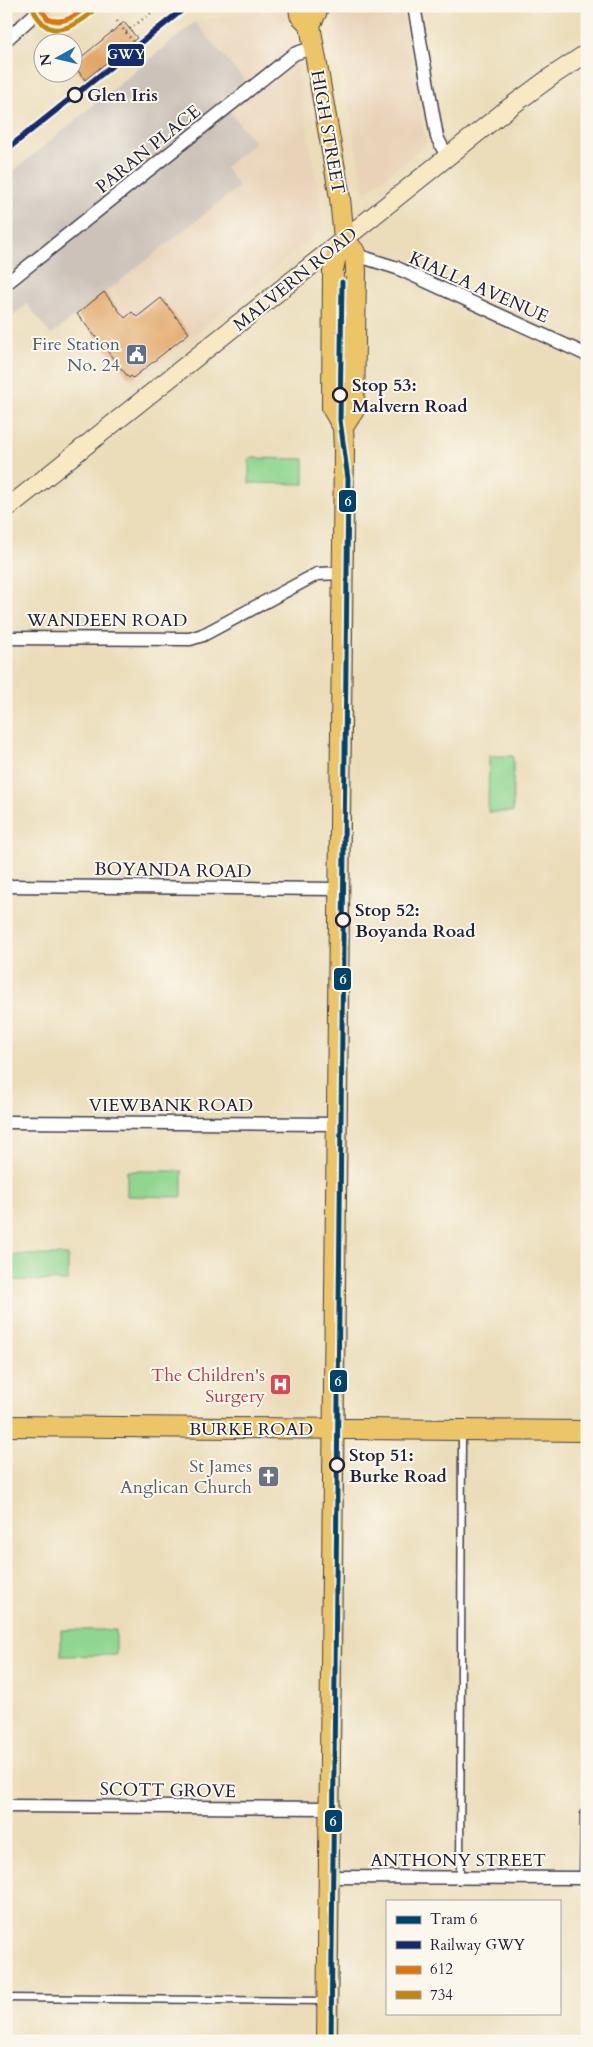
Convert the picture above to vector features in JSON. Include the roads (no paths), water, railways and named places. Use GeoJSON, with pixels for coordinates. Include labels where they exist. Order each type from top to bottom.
{"type":"FeatureCollection","features":[{"type":"Feature","properties":{"kind":"main road","name":"HIGH STREET"},"geometry":{"type":"LineString","coordinates":[[298,6],[300,15],[313,15],[314,47],[350,247],[336,256],[333,270],[331,369],[332,408],[343,427],[327,2041]]}},
{"type":"Feature","properties":{"kind":"main road","name":"MALVERN ROAD"},"geometry":{"type":"LineString","coordinates":[[6,509],[350,247],[447,157],[526,94],[587,53]]}},
{"type":"Feature","properties":{"kind":"main road","name":"BURKE ROAD"},"geometry":{"type":"LineString","coordinates":[[6,1426],[587,1431]]}},
{"type":"Feature","properties":{"kind":"street"},"geometry":{"type":"LineString","coordinates":[[414,6],[437,137],[447,157]]}},
{"type":"Feature","properties":{"kind":"street"},"geometry":{"type":"LineString","coordinates":[[6,40],[42,7]]}},
{"type":"Feature","properties":{"kind":"street","name":"PARAN PLACE"},"geometry":{"type":"LineString","coordinates":[[7,283],[294,54],[314,47]]}},
{"type":"Feature","properties":{"kind":"street","name":"KIALLA AVENUE"},"geometry":{"type":"LineString","coordinates":[[350,247],[587,355]]}},
{"type":"Feature","properties":{"kind":"street","name":"WANDEEN ROAD"},"geometry":{"type":"LineString","coordinates":[[6,638],[190,639],[204,635],[317,574],[342,573]]}},
{"type":"Feature","properties":{"kind":"street","name":"BOYANDA ROAD"},"geometry":{"type":"LineString","coordinates":[[6,886],[339,889]]}},
{"type":"Feature","properties":{"kind":"street","name":"VIEWBANK ROAD"},"geometry":{"type":"LineString","coordinates":[[6,1122],[336,1124]]}},
{"type":"Feature","properties":{"kind":"street","name":"SCOTT GROVE"},"geometry":{"type":"LineString","coordinates":[[6,1806],[330,1808]]}},
{"type":"Feature","properties":{"kind":"street"},"geometry":{"type":"LineString","coordinates":[[586,1878],[587,1814]]}},
{"type":"Feature","properties":{"kind":"street","name":"ANTHONY STREET"},"geometry":{"type":"LineString","coordinates":[[329,1877],[586,1878]]}},
{"type":"Feature","properties":{"kind":"lane"},"geometry":{"type":"LineString","coordinates":[[42,7],[48,19],[61,22],[73,18],[87,6]]}},
{"type":"Feature","properties":{"kind":"lane"},"geometry":{"type":"LineString","coordinates":[[460,1877],[462,1430]]}},
{"type":"Feature","properties":{"kind":"lane"},"geometry":{"type":"LineString","coordinates":[[6,1998],[328,2001]]}},
{"type":"Feature","properties":{"kind":"tram line","name":"6"},"geometry":{"type":"LineString","coordinates":[[331,2041],[348,479],[340,420],[342,282]]}},
{"type":"Feature","properties":{"kind":"rail line","name":"GWY"},"geometry":{"type":"LineString","coordinates":[[6,150],[187,6]]}},
{"type":"Feature","properties":{"kind":"place","name":"Glen Iris"},"geometry":{"type":"Point","coordinates":[75,95]}},
{"type":"Feature","properties":{"kind":"place","name":"Fire Station No. 24"},"geometry":{"type":"Point","coordinates":[136,354]}},
{"type":"Feature","properties":{"kind":"place","name":"Stop 53: Malvern Road"},"geometry":{"type":"Point","coordinates":[340,395]}},
{"type":"Feature","properties":{"kind":"place","name":"Stop 52: Boyanda Road"},"geometry":{"type":"Point","coordinates":[343,920]}},
{"type":"Feature","properties":{"kind":"place","name":"The Children's Surgery"},"geometry":{"type":"Point","coordinates":[281,1385]}},
{"type":"Feature","properties":{"kind":"place","name":"Stop 51: Burke Road"},"geometry":{"type":"Point","coordinates":[337,1465]}},
{"type":"Feature","properties":{"kind":"place","name":"St James Anglican Church"},"geometry":{"type":"Point","coordinates":[268,1476]}}]}
